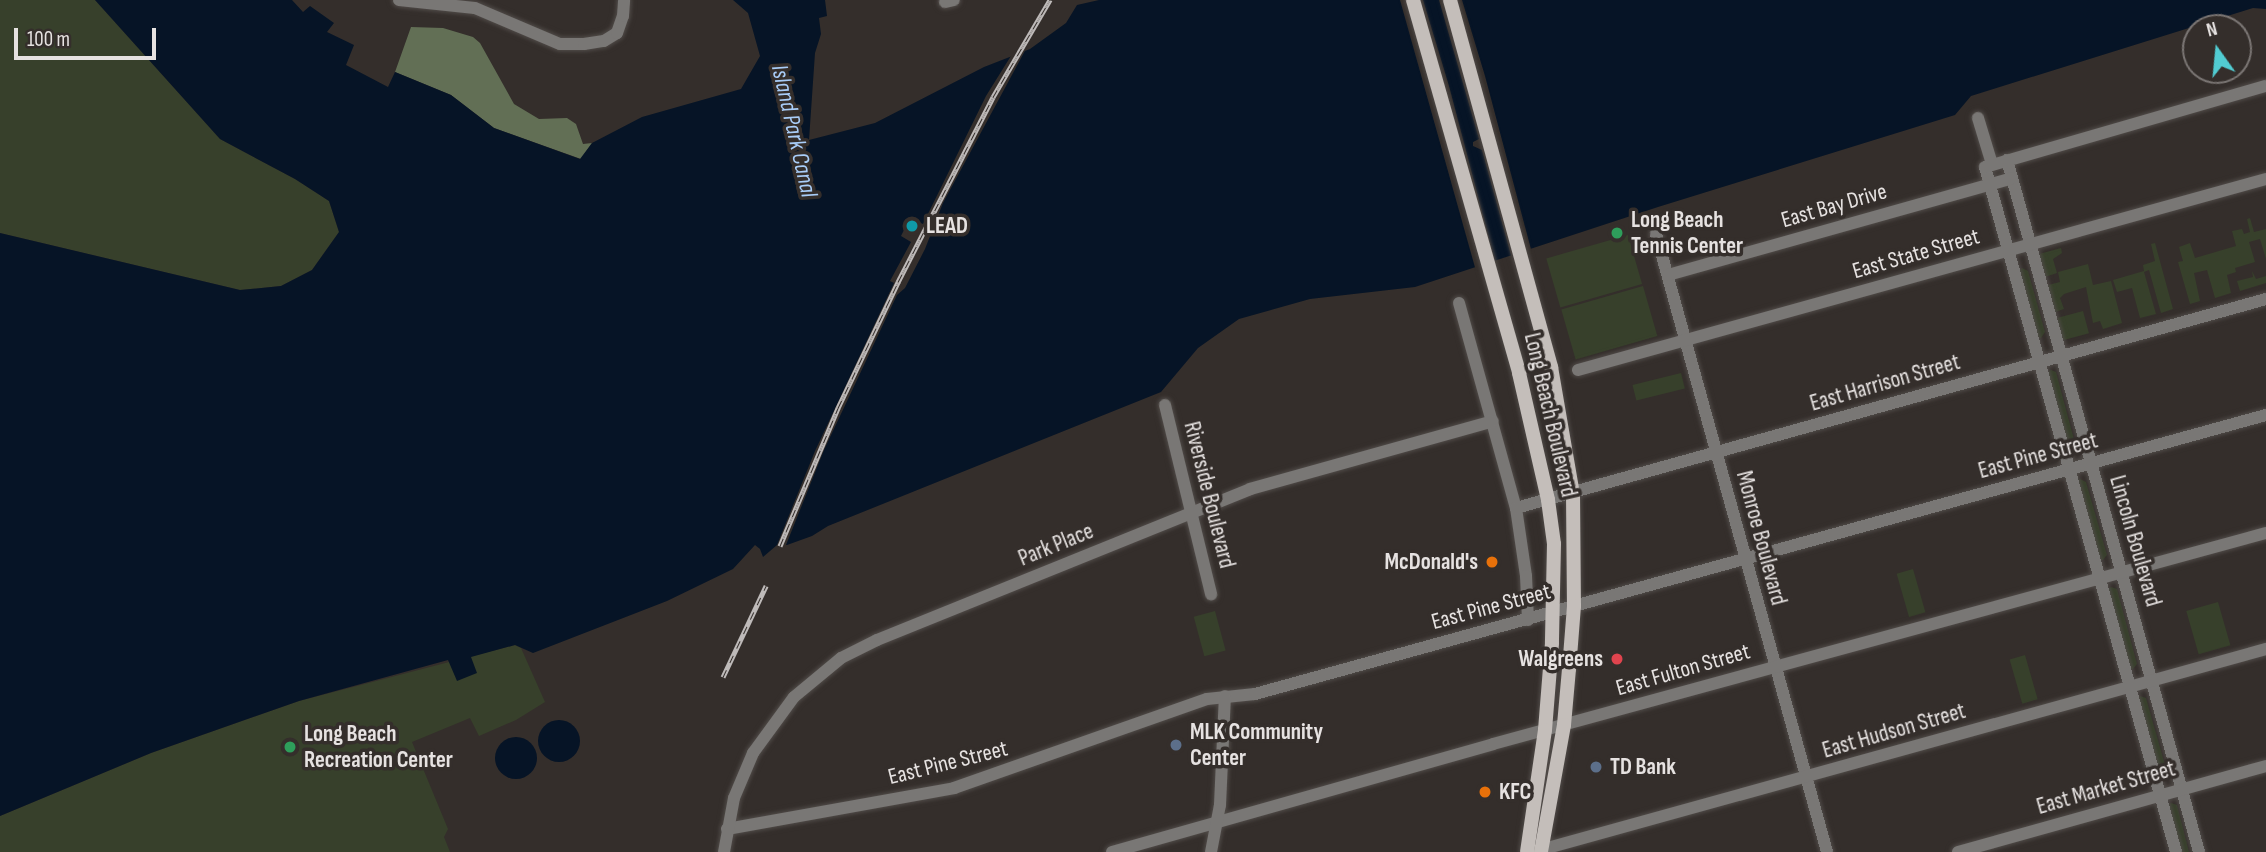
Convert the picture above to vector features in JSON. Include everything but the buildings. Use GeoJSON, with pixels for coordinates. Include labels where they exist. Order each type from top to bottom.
{"type":"FeatureCollection","features":[{"type":"Feature","properties":{"kind":"main road","name":"Long Beach Boulevard"},"geometry":{"type":"LineString","coordinates":[[1413,0],[1534,430],[1554,544],[1545,730],[1527,852]]}},
{"type":"Feature","properties":{"kind":"main road","name":"Long Beach Boulevard"},"geometry":{"type":"LineString","coordinates":[[1450,0],[1526,271],[1557,396],[1573,494],[1574,606],[1564,724],[1539,851]]}},
{"type":"Feature","properties":{"kind":"street"},"geometry":{"type":"LineString","coordinates":[[399,0],[475,8],[560,44],[584,44],[604,41],[617,33],[624,16],[624,0]]}},
{"type":"Feature","properties":{"kind":"street"},"geometry":{"type":"LineString","coordinates":[[1989,166],[2266,86]]}},
{"type":"Feature","properties":{"kind":"street","name":"Lincoln Boulevard"},"geometry":{"type":"LineString","coordinates":[[1978,118],[1989,166],[1990,184],[2176,852]]}},
{"type":"Feature","properties":{"kind":"street","name":"Lincoln Boulevard"},"geometry":{"type":"LineString","coordinates":[[2007,159],[2199,852]]}},
{"type":"Feature","properties":{"kind":"street","name":"East Bay Drive"},"geometry":{"type":"LineString","coordinates":[[1668,275],[2012,178]]}},
{"type":"Feature","properties":{"kind":"street","name":"East State Street"},"geometry":{"type":"LineString","coordinates":[[1578,370],[2266,178]]}},
{"type":"Feature","properties":{"kind":"street","name":"Monroe Boulevard"},"geometry":{"type":"LineString","coordinates":[[1656,234],[1827,852]]}},
{"type":"Feature","properties":{"kind":"street","name":"East Harrison Street"},"geometry":{"type":"LineString","coordinates":[[1516,508],[2266,299]]}},
{"type":"Feature","properties":{"kind":"street"},"geometry":{"type":"LineString","coordinates":[[1459,303],[1516,508],[1526,576],[1528,620]]}},
{"type":"Feature","properties":{"kind":"street","name":"Riverside Boulevard"},"geometry":{"type":"LineString","coordinates":[[1165,405],[1212,594]]}},
{"type":"Feature","properties":{"kind":"street","name":"East Pine Street"},"geometry":{"type":"LineString","coordinates":[[727,829],[951,788],[1207,699],[1255,694],[2266,415]]}},
{"type":"Feature","properties":{"kind":"street","name":"Park Place"},"geometry":{"type":"LineString","coordinates":[[724,852],[727,829],[745,770],[767,731],[802,689],[841,658],[889,635],[1250,489],[1493,421]]}},
{"type":"Feature","properties":{"kind":"street","name":"East Fulton Street"},"geometry":{"type":"LineString","coordinates":[[1112,852],[1564,724],[2266,533]]}},
{"type":"Feature","properties":{"kind":"street","name":"East Hudson Street"},"geometry":{"type":"LineString","coordinates":[[1539,851],[2266,649]]}},
{"type":"Feature","properties":{"kind":"street"},"geometry":{"type":"LineString","coordinates":[[1211,852],[1222,772],[1225,696]]}},
{"type":"Feature","properties":{"kind":"street","name":"East Market Street"},"geometry":{"type":"LineString","coordinates":[[1958,852],[2266,766]]}},
{"type":"Feature","properties":{"kind":"green space"},"geometry":{"type":"Polygon","coordinates":[[[0,0],[95,0],[220,139],[295,179],[329,201],[339,232],[312,270],[281,286],[240,290],[0,233],[0,0]]]}},
{"type":"Feature","properties":{"kind":"green space"},"geometry":{"type":"Polygon","coordinates":[[[411,27],[443,28],[473,37],[480,43],[514,104],[539,119],[567,118],[576,124],[583,144],[592,143],[581,159],[494,128],[451,95],[395,72],[411,27]]]}},
{"type":"Feature","properties":{"kind":"green space"},"geometry":{"type":"Polygon","coordinates":[[[2250,218],[2254,232],[2266,229],[2266,259],[2260,239],[2249,242],[2255,262],[2235,268],[2236,272],[2227,275],[2231,293],[2215,298],[2207,270],[2194,273],[2200,301],[2190,304],[2178,262],[2183,261],[2179,247],[2190,243],[2195,258],[2236,246],[2232,231],[2242,229],[2244,234],[2250,232],[2247,219],[2250,218]]]}},
{"type":"Feature","properties":{"kind":"green space"},"geometry":{"type":"Polygon","coordinates":[[[1628,235],[1642,284],[1560,307],[1546,258],[1628,235]]]}},
{"type":"Feature","properties":{"kind":"green space"},"geometry":{"type":"Polygon","coordinates":[[[2155,243],[2173,309],[2161,313],[2149,270],[2144,272],[2156,314],[2140,318],[2132,288],[2117,292],[2113,280],[2144,271],[2143,265],[2155,261],[2151,244],[2155,243]]]}},
{"type":"Feature","properties":{"kind":"green space"},"geometry":{"type":"Polygon","coordinates":[[[2061,248],[2062,253],[2053,259],[2057,273],[2045,277],[2039,254],[2061,248]]]}},
{"type":"Feature","properties":{"kind":"green space"},"geometry":{"type":"Polygon","coordinates":[[[2088,264],[2093,285],[2111,281],[2122,323],[2103,329],[2100,321],[2093,323],[2086,287],[2064,294],[2060,298],[2064,309],[2055,312],[2048,285],[2060,282],[2058,272],[2088,264]]]}},
{"type":"Feature","properties":{"kind":"green space"},"geometry":{"type":"Polygon","coordinates":[[[2022,268],[2028,271],[2045,332],[2041,338],[2037,337],[2019,270],[2022,268]]]}},
{"type":"Feature","properties":{"kind":"green space"},"geometry":{"type":"Polygon","coordinates":[[[2252,271],[2256,279],[2266,276],[2266,283],[2240,291],[2237,281],[2253,277],[2252,271]]]}},
{"type":"Feature","properties":{"kind":"green space"},"geometry":{"type":"Polygon","coordinates":[[[1643,286],[1657,336],[1576,359],[1561,309],[1643,286]]]}},
{"type":"Feature","properties":{"kind":"green space"},"geometry":{"type":"Polygon","coordinates":[[[2083,311],[2089,333],[2063,340],[2057,318],[2083,311]]]}},
{"type":"Feature","properties":{"kind":"green space"},"geometry":{"type":"Polygon","coordinates":[[[2048,372],[2056,372],[2076,447],[2073,452],[2070,452],[2048,372]]]}},
{"type":"Feature","properties":{"kind":"green space"},"geometry":{"type":"Polygon","coordinates":[[[1681,373],[1685,389],[1636,401],[1632,385],[1681,373]]]}},
{"type":"Feature","properties":{"kind":"green space"},"geometry":{"type":"Polygon","coordinates":[[[2080,479],[2086,482],[2107,555],[2103,560],[2100,560],[2077,481],[2080,479]]]}},
{"type":"Feature","properties":{"kind":"green space"},"geometry":{"type":"Polygon","coordinates":[[[1913,569],[1925,612],[1909,617],[1897,574],[1913,569]]]}},
{"type":"Feature","properties":{"kind":"green space"},"geometry":{"type":"Polygon","coordinates":[[[2108,589],[2117,589],[2137,664],[2133,669],[2129,669],[2108,589]]]}},
{"type":"Feature","properties":{"kind":"green space"},"geometry":{"type":"Polygon","coordinates":[[[2218,602],[2230,645],[2199,654],[2186,611],[2218,602]]]}},
{"type":"Feature","properties":{"kind":"green space"},"geometry":{"type":"Polygon","coordinates":[[[1215,611],[1226,651],[1204,656],[1194,617],[1215,611]]]}},
{"type":"Feature","properties":{"kind":"green space","name":"Long Beach Recreation Center"},"geometry":{"type":"Polygon","coordinates":[[[515,645],[521,648],[545,702],[516,720],[479,736],[470,718],[412,742],[448,829],[444,837],[450,852],[0,852],[0,816],[151,753],[299,701],[515,645]]]}},
{"type":"Feature","properties":{"kind":"green space"},"geometry":{"type":"Polygon","coordinates":[[[2025,655],[2038,699],[2022,704],[2010,659],[2025,655]]]}},
{"type":"Feature","properties":{"kind":"green space"},"geometry":{"type":"Polygon","coordinates":[[[2138,698],[2146,698],[2167,772],[2164,778],[2160,777],[2138,698]]]}},
{"type":"Feature","properties":{"kind":"green space"},"geometry":{"type":"Polygon","coordinates":[[[2168,805],[2177,805],[2189,852],[2179,852],[2168,805]]]}},
{"type":"Feature","properties":{"kind":"water","name":"Island Park Canal"},"geometry":{"type":"Polygon","coordinates":[[[95,0],[292,0],[303,12],[310,6],[334,23],[327,32],[354,45],[346,65],[388,87],[395,72],[451,95],[494,128],[580,159],[592,143],[642,117],[741,89],[760,56],[748,13],[733,0],[825,0],[827,16],[819,18],[821,34],[815,53],[809,140],[875,123],[984,67],[1030,49],[1066,23],[1077,5],[1099,0],[2266,0],[2266,9],[2253,8],[2234,14],[2182,14],[2182,30],[1971,96],[1955,115],[1658,207],[1415,287],[1310,299],[1239,319],[1198,348],[1161,392],[828,526],[812,536],[787,545],[777,545],[763,557],[755,545],[733,569],[667,601],[533,653],[515,645],[471,657],[477,673],[457,681],[448,660],[299,701],[151,753],[0,816],[0,233],[240,290],[281,286],[312,270],[339,232],[329,201],[295,179],[220,139],[95,0]]]}},
{"type":"Feature","properties":{"kind":"water"},"geometry":{"type":"Polygon","coordinates":[[[559,720],[574,726],[580,741],[574,756],[559,762],[544,756],[538,741],[544,726],[559,720]]]}},
{"type":"Feature","properties":{"kind":"water"},"geometry":{"type":"Polygon","coordinates":[[[516,737],[531,743],[537,758],[531,773],[516,779],[501,773],[495,758],[501,743],[516,737]]]}},
{"type":"Feature","properties":{"kind":"pier"},"geometry":{"type":"Polygon","coordinates":[[[1400,0],[1423,0],[1449,86],[1496,265],[1476,271],[1400,0]]]}},
{"type":"Feature","properties":{"kind":"pier"},"geometry":{"type":"Polygon","coordinates":[[[1439,0],[1462,0],[1532,253],[1512,259],[1482,150],[1473,146],[1473,142],[1479,139],[1439,0]]]}},
{"type":"Feature","properties":{"kind":"pier"},"geometry":{"type":"Polygon","coordinates":[[[1027,47],[943,203],[925,249],[905,288],[897,295],[824,450],[786,545],[777,545],[815,451],[894,283],[890,281],[911,242],[901,236],[910,218],[923,224],[986,96],[1014,51],[1027,47]]]}},
{"type":"Feature","properties":{"kind":"railway"},"geometry":{"type":"LineString","coordinates":[[780,546],[838,408],[898,282],[993,97],[1050,0]]}},
{"type":"Feature","properties":{"kind":"railway"},"geometry":{"type":"LineString","coordinates":[[723,677],[766,586]]}},
{"type":"Feature","properties":{"kind":"place","name":"LEAD"},"geometry":{"type":"Point","coordinates":[912,226]}},
{"type":"Feature","properties":{"kind":"place","name":"Long Beach Tennis Center"},"geometry":{"type":"Point","coordinates":[1617,233]}},
{"type":"Feature","properties":{"kind":"place","name":"McDonald's"},"geometry":{"type":"Point","coordinates":[1492,562]}},
{"type":"Feature","properties":{"kind":"place","name":"Walgreens"},"geometry":{"type":"Point","coordinates":[1617,659]}},
{"type":"Feature","properties":{"kind":"place","name":"MLK Community Center"},"geometry":{"type":"Point","coordinates":[1176,745]}},
{"type":"Feature","properties":{"kind":"place","name":"Long Beach Recreation Center"},"geometry":{"type":"Point","coordinates":[290,747]}},
{"type":"Feature","properties":{"kind":"place","name":"TD Bank"},"geometry":{"type":"Point","coordinates":[1596,767]}},
{"type":"Feature","properties":{"kind":"place","name":"KFC"},"geometry":{"type":"Point","coordinates":[1485,792]}}]}
